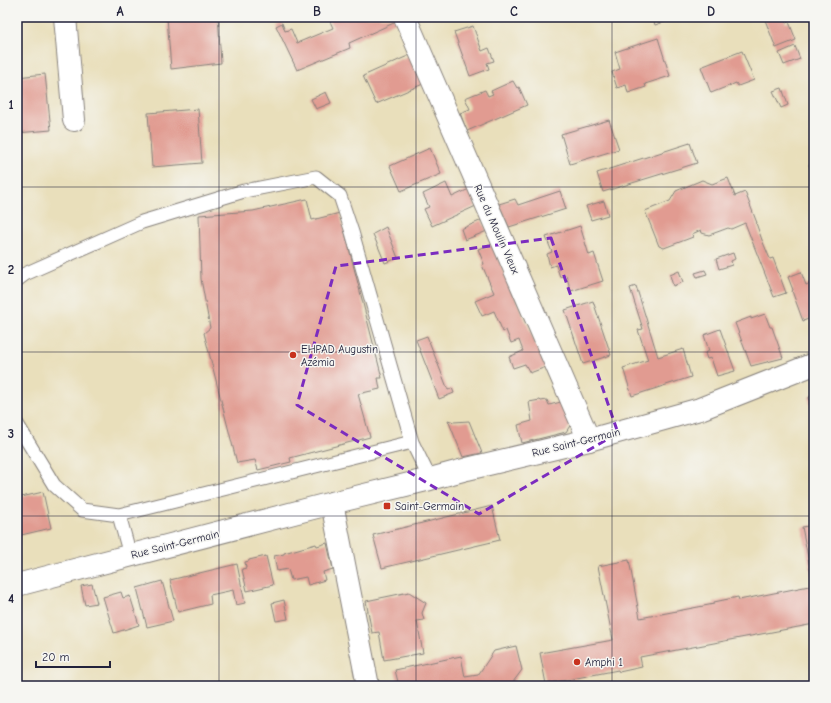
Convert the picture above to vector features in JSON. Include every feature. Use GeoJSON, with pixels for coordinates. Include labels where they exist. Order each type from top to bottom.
{"type":"FeatureCollection","features":[{"type":"Feature","properties":{"kind":"street"},"geometry":{"type":"LineString","coordinates":[[65,17],[74,120]]}},
{"type":"Feature","properties":{"kind":"street","name":"Rue du Moulin Vieux"},"geometry":{"type":"LineString","coordinates":[[404,17],[589,440]]}},
{"type":"Feature","properties":{"kind":"street","name":"Rue Saint-Germain"},"geometry":{"type":"LineString","coordinates":[[17,585],[473,467],[589,440],[700,409],[814,364]]}},
{"type":"Feature","properties":{"kind":"street"},"geometry":{"type":"LineString","coordinates":[[332,503],[368,686]]}},
{"type":"Feature","properties":{"kind":"lane"},"geometry":{"type":"LineString","coordinates":[[17,280],[25,274],[142,222],[244,191],[316,177],[340,196],[352,232],[412,442],[430,479]]}},
{"type":"Feature","properties":{"kind":"lane"},"geometry":{"type":"LineString","coordinates":[[17,424],[54,485],[82,510],[119,515],[412,442]]}},
{"type":"Feature","properties":{"kind":"lane"},"geometry":{"type":"LineString","coordinates":[[119,515],[130,555]]}},
{"type":"Feature","properties":{"kind":"highlighted area"},"geometry":{"type":"Polygon","coordinates":[[[551,238],[618,433],[479,514],[297,405],[336,266],[551,238]]]}},
{"type":"Feature","properties":{"kind":"building"},"geometry":{"type":"Polygon","coordinates":[[[167,17],[218,17],[221,63],[171,69],[167,17]]]}},
{"type":"Feature","properties":{"kind":"building"},"geometry":{"type":"Polygon","coordinates":[[[328,17],[394,17],[396,22],[349,43],[350,48],[297,70],[276,26],[282,23],[285,31],[291,29],[297,43],[333,28],[328,17]]]}},
{"type":"Feature","properties":{"kind":"building"},"geometry":{"type":"Polygon","coordinates":[[[652,17],[666,17],[667,21],[655,25],[652,17]]]}},
{"type":"Feature","properties":{"kind":"building"},"geometry":{"type":"Polygon","coordinates":[[[773,17],[783,17],[786,23],[789,22],[796,40],[776,48],[765,20],[773,17]]]}},
{"type":"Feature","properties":{"kind":"building"},"geometry":{"type":"Polygon","coordinates":[[[473,26],[482,51],[489,48],[494,61],[487,63],[489,69],[470,76],[454,32],[473,26]]]}},
{"type":"Feature","properties":{"kind":"building"},"geometry":{"type":"Polygon","coordinates":[[[658,38],[670,76],[645,84],[646,87],[628,93],[626,85],[617,88],[612,72],[620,69],[615,52],[658,38]]]}},
{"type":"Feature","properties":{"kind":"building"},"geometry":{"type":"Polygon","coordinates":[[[795,46],[800,59],[784,65],[779,53],[795,46]]]}},
{"type":"Feature","properties":{"kind":"building"},"geometry":{"type":"Polygon","coordinates":[[[742,51],[754,80],[738,86],[736,83],[711,93],[701,67],[742,51]]]}},
{"type":"Feature","properties":{"kind":"building"},"geometry":{"type":"Polygon","coordinates":[[[410,55],[423,84],[376,104],[363,76],[410,55]]]}},
{"type":"Feature","properties":{"kind":"building"},"geometry":{"type":"Polygon","coordinates":[[[45,74],[51,130],[17,133],[17,77],[45,74]]]}},
{"type":"Feature","properties":{"kind":"building"},"geometry":{"type":"Polygon","coordinates":[[[513,81],[517,88],[519,87],[527,105],[467,131],[460,113],[470,109],[465,98],[485,90],[488,96],[493,94],[491,91],[513,81]]]}},
{"type":"Feature","properties":{"kind":"building"},"geometry":{"type":"Polygon","coordinates":[[[782,88],[788,105],[781,108],[773,91],[782,88]]]}},
{"type":"Feature","properties":{"kind":"building"},"geometry":{"type":"Polygon","coordinates":[[[326,92],[331,103],[316,109],[311,99],[326,92]]]}},
{"type":"Feature","properties":{"kind":"building"},"geometry":{"type":"Polygon","coordinates":[[[198,109],[202,163],[152,167],[148,113],[198,109]]]}},
{"type":"Feature","properties":{"kind":"building"},"geometry":{"type":"Polygon","coordinates":[[[609,120],[619,149],[570,164],[561,134],[609,120]]]}},
{"type":"Feature","properties":{"kind":"building"},"geometry":{"type":"Polygon","coordinates":[[[690,143],[697,163],[603,192],[597,173],[690,143]]]}},
{"type":"Feature","properties":{"kind":"building"},"geometry":{"type":"Polygon","coordinates":[[[430,148],[441,174],[401,191],[390,166],[430,148]]]}},
{"type":"Feature","properties":{"kind":"building"},"geometry":{"type":"Polygon","coordinates":[[[814,162],[814,176],[809,165],[814,162]]]}},
{"type":"Feature","properties":{"kind":"building"},"geometry":{"type":"Polygon","coordinates":[[[728,178],[735,196],[745,192],[762,240],[770,259],[773,258],[786,293],[774,297],[745,223],[731,229],[728,228],[709,235],[702,233],[701,230],[692,234],[693,237],[664,248],[659,246],[645,211],[670,201],[676,191],[702,180],[712,184],[728,178]]]}},
{"type":"Feature","properties":{"kind":"building"},"geometry":{"type":"Polygon","coordinates":[[[446,183],[452,197],[469,189],[476,206],[432,226],[424,209],[429,207],[423,194],[446,183]]]}},
{"type":"Feature","properties":{"kind":"building"},"geometry":{"type":"Polygon","coordinates":[[[560,191],[566,209],[509,227],[499,204],[515,199],[518,205],[560,191]]]}},
{"type":"Feature","properties":{"kind":"building","name":"EHPAD Augustin Azémia"},"geometry":{"type":"Polygon","coordinates":[[[307,199],[312,220],[340,213],[382,378],[378,378],[380,389],[358,394],[370,437],[290,458],[291,462],[258,470],[255,460],[237,463],[204,333],[210,328],[201,279],[199,215],[253,211],[307,199]]]}},
{"type":"Feature","properties":{"kind":"building"},"geometry":{"type":"Polygon","coordinates":[[[604,201],[608,215],[591,220],[586,206],[604,201]]]}},
{"type":"Feature","properties":{"kind":"building"},"geometry":{"type":"Polygon","coordinates":[[[482,220],[487,231],[465,240],[461,229],[482,220]]]}},
{"type":"Feature","properties":{"kind":"building"},"geometry":{"type":"Polygon","coordinates":[[[580,226],[589,255],[594,253],[603,281],[571,291],[566,275],[560,277],[556,265],[550,267],[547,254],[552,252],[546,237],[580,226]]]}},
{"type":"Feature","properties":{"kind":"building"},"geometry":{"type":"Polygon","coordinates":[[[386,227],[398,258],[385,263],[373,234],[386,227]]]}},
{"type":"Feature","properties":{"kind":"building"},"geometry":{"type":"Polygon","coordinates":[[[492,244],[546,367],[530,373],[525,364],[513,368],[509,357],[523,351],[519,340],[511,343],[506,330],[503,332],[494,311],[482,316],[475,301],[494,293],[482,265],[484,264],[478,249],[492,244]]]}},
{"type":"Feature","properties":{"kind":"building"},"geometry":{"type":"Polygon","coordinates":[[[733,253],[735,259],[731,261],[732,265],[719,269],[716,259],[733,253]]]}},
{"type":"Feature","properties":{"kind":"building"},"geometry":{"type":"Polygon","coordinates":[[[705,270],[707,274],[697,277],[695,273],[705,270]]]}},
{"type":"Feature","properties":{"kind":"building"},"geometry":{"type":"Polygon","coordinates":[[[679,271],[683,282],[673,286],[670,275],[679,271]]]}},
{"type":"Feature","properties":{"kind":"building"},"geometry":{"type":"Polygon","coordinates":[[[801,272],[806,285],[814,282],[814,317],[803,321],[788,277],[801,272]]]}},
{"type":"Feature","properties":{"kind":"building"},"geometry":{"type":"Polygon","coordinates":[[[636,286],[658,357],[683,349],[691,377],[632,396],[623,368],[648,360],[638,330],[643,329],[630,288],[636,286]]]}},
{"type":"Feature","properties":{"kind":"building"},"geometry":{"type":"Polygon","coordinates":[[[593,301],[611,355],[583,364],[565,310],[593,301]]]}},
{"type":"Feature","properties":{"kind":"building"},"geometry":{"type":"Polygon","coordinates":[[[765,314],[770,327],[772,327],[783,358],[751,366],[735,323],[765,314]]]}},
{"type":"Feature","properties":{"kind":"building"},"geometry":{"type":"Polygon","coordinates":[[[720,329],[735,371],[717,376],[711,358],[707,359],[705,353],[709,351],[704,335],[720,329]]]}},
{"type":"Feature","properties":{"kind":"building"},"geometry":{"type":"Polygon","coordinates":[[[427,336],[448,390],[452,388],[454,393],[439,399],[416,340],[427,336]]]}},
{"type":"Feature","properties":{"kind":"building"},"geometry":{"type":"Polygon","coordinates":[[[814,395],[814,423],[813,423],[809,397],[814,395]]]}},
{"type":"Feature","properties":{"kind":"building"},"geometry":{"type":"Polygon","coordinates":[[[547,400],[549,405],[561,402],[571,424],[566,432],[522,443],[518,425],[532,421],[529,402],[547,400]]]}},
{"type":"Feature","properties":{"kind":"building"},"geometry":{"type":"Polygon","coordinates":[[[448,420],[454,422],[469,421],[482,453],[463,457],[448,420]]]}},
{"type":"Feature","properties":{"kind":"building"},"geometry":{"type":"Polygon","coordinates":[[[43,492],[51,528],[17,536],[17,498],[43,492]]]}},
{"type":"Feature","properties":{"kind":"building"},"geometry":{"type":"Polygon","coordinates":[[[492,506],[500,540],[382,568],[373,535],[492,506]]]}},
{"type":"Feature","properties":{"kind":"building"},"geometry":{"type":"Polygon","coordinates":[[[814,525],[814,583],[813,583],[802,527],[814,525]]]}},
{"type":"Feature","properties":{"kind":"building"},"geometry":{"type":"Polygon","coordinates":[[[327,543],[333,569],[323,572],[325,580],[308,585],[306,577],[291,580],[288,569],[277,571],[274,556],[316,544],[317,546],[327,543]]]}},
{"type":"Feature","properties":{"kind":"building"},"geometry":{"type":"Polygon","coordinates":[[[266,556],[273,585],[247,591],[242,569],[246,568],[245,562],[266,556]]]}},
{"type":"Feature","properties":{"kind":"building"},"geometry":{"type":"Polygon","coordinates":[[[629,560],[640,618],[714,604],[714,602],[738,597],[739,600],[814,585],[814,624],[640,657],[642,667],[619,672],[618,670],[546,684],[540,653],[613,640],[598,566],[629,560]]]}},
{"type":"Feature","properties":{"kind":"building"},"geometry":{"type":"Polygon","coordinates":[[[237,564],[245,603],[236,605],[233,590],[210,595],[211,604],[178,612],[170,580],[237,564]]]}},
{"type":"Feature","properties":{"kind":"building"},"geometry":{"type":"Polygon","coordinates":[[[162,581],[173,621],[147,627],[137,588],[162,581]]]}},
{"type":"Feature","properties":{"kind":"building"},"geometry":{"type":"Polygon","coordinates":[[[92,584],[97,603],[85,605],[81,586],[92,584]]]}},
{"type":"Feature","properties":{"kind":"building"},"geometry":{"type":"Polygon","coordinates":[[[121,592],[123,598],[130,596],[139,625],[114,633],[103,597],[121,592]]]}},
{"type":"Feature","properties":{"kind":"building"},"geometry":{"type":"Polygon","coordinates":[[[409,592],[426,603],[422,613],[424,620],[417,621],[423,653],[384,660],[379,632],[372,633],[366,601],[409,592]]]}},
{"type":"Feature","properties":{"kind":"building"},"geometry":{"type":"Polygon","coordinates":[[[284,600],[288,619],[276,621],[272,603],[284,600]]]}},
{"type":"Feature","properties":{"kind":"building"},"geometry":{"type":"Polygon","coordinates":[[[516,646],[522,670],[510,686],[399,686],[395,670],[461,656],[465,677],[478,675],[494,651],[516,646]]]}},
{"type":"Feature","properties":{"kind":"building"},"geometry":{"type":"Polygon","coordinates":[[[355,682],[356,686],[341,686],[341,685],[355,682]]]}},
{"type":"Feature","properties":{"kind":"place","name":"EHPAD Augustin Azémia"},"geometry":{"type":"Point","coordinates":[293,355]}},
{"type":"Feature","properties":{"kind":"place","name":"Saint-Germain"},"geometry":{"type":"Point","coordinates":[387,506]}},
{"type":"Feature","properties":{"kind":"place","name":"Amphi 1"},"geometry":{"type":"Point","coordinates":[577,662]}}]}
